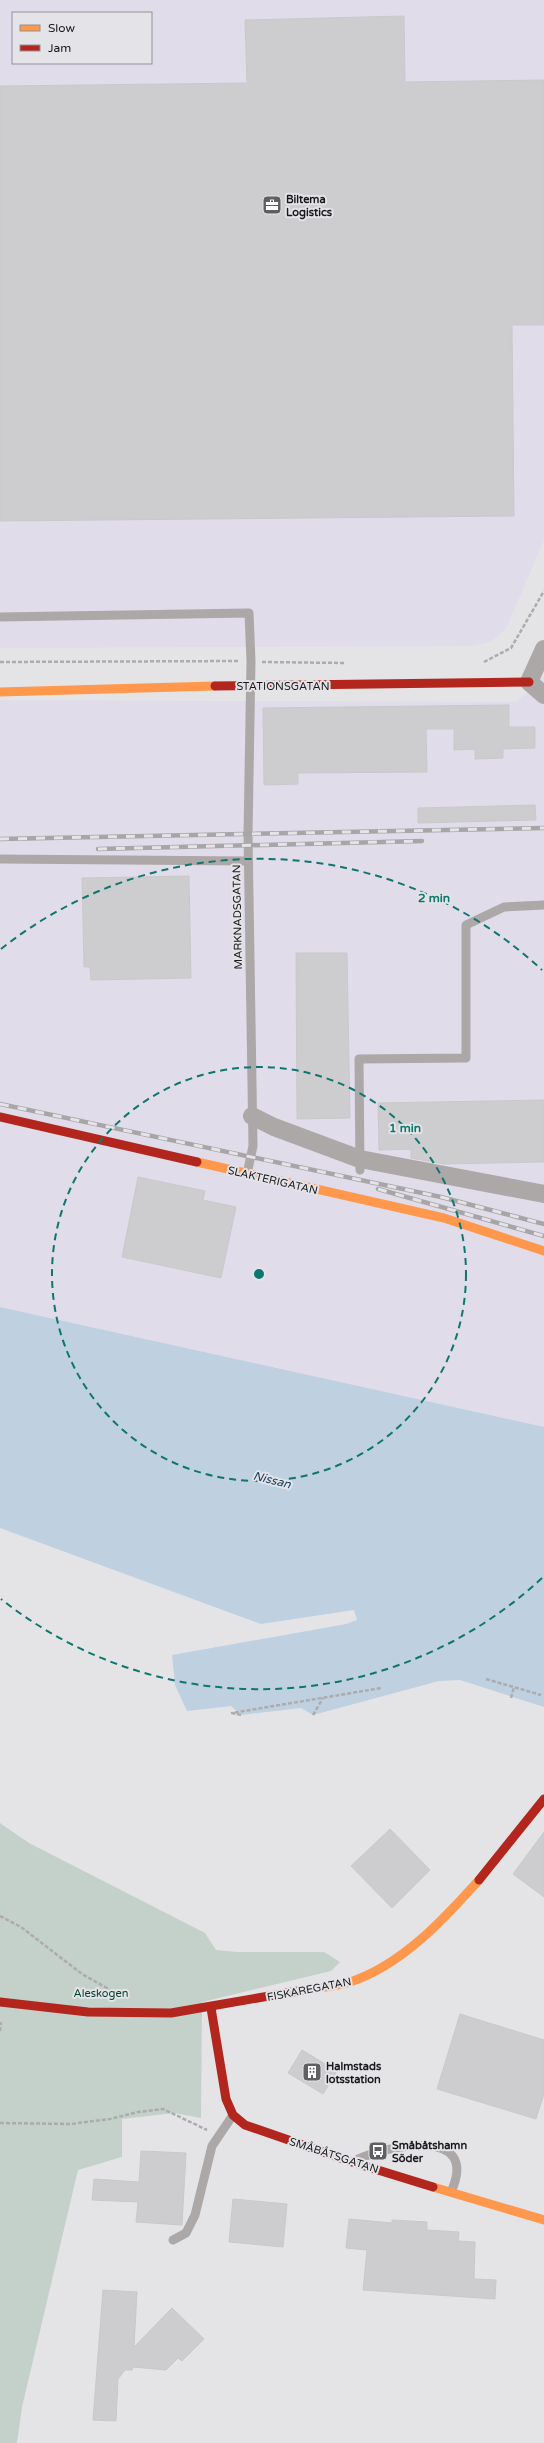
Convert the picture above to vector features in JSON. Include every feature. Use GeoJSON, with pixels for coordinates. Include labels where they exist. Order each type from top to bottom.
{"type":"FeatureCollection","features":[{"type":"Feature","properties":{"kind":"street"},"geometry":{"type":"LineString","coordinates":[[544,649],[529,682],[544,695]]}},
{"type":"Feature","properties":{"kind":"street","name":"STATIONSGATAN"},"geometry":{"type":"LineString","coordinates":[[0,692],[198,686],[249,687],[529,682]]}},
{"type":"Feature","properties":{"kind":"street"},"geometry":{"type":"LineString","coordinates":[[252,1116],[360,1165],[544,1194]]}},
{"type":"Feature","properties":{"kind":"street","name":"SLAKTERIGATAN"},"geometry":{"type":"LineString","coordinates":[[0,1117],[444,1218],[544,1251]]}},
{"type":"Feature","properties":{"kind":"street","name":"FISKAREGATAN"},"geometry":{"type":"LineString","coordinates":[[0,2002],[88,2012],[171,2013],[211,2008],[350,1982],[375,1972],[398,1958],[429,1934],[468,1893],[544,1799]]}},
{"type":"Feature","properties":{"kind":"street"},"geometry":{"type":"LineString","coordinates":[[211,2008],[226,2099],[233,2115]]}},
{"type":"Feature","properties":{"kind":"street","name":"SMÅBÅTSGATAN"},"geometry":{"type":"LineString","coordinates":[[233,2115],[245,2125],[352,2162],[544,2220]]}},
{"type":"Feature","properties":{"kind":"lane","name":"MARKNADSGATAN"},"geometry":{"type":"LineString","coordinates":[[0,617],[249,613],[251,661],[249,687],[248,861],[253,1146],[247,1174]]}},
{"type":"Feature","properties":{"kind":"lane"},"geometry":{"type":"LineString","coordinates":[[0,859],[248,861]]}},
{"type":"Feature","properties":{"kind":"lane"},"geometry":{"type":"LineString","coordinates":[[360,1165],[359,1059],[466,1058],[466,925],[504,907],[544,905]]}},
{"type":"Feature","properties":{"kind":"lane"},"geometry":{"type":"LineString","coordinates":[[173,2240],[186,2233],[195,2215],[212,2146],[233,2115]]}},
{"type":"Feature","properties":{"kind":"lane"},"geometry":{"type":"LineString","coordinates":[[352,2162],[372,2152],[411,2146],[444,2147],[452,2154],[457,2167],[456,2182],[451,2192]]}},
{"type":"Feature","properties":{"kind":"path"},"geometry":{"type":"LineString","coordinates":[[505,653],[518,638],[544,591]]}},
{"type":"Feature","properties":{"kind":"path"},"geometry":{"type":"LineString","coordinates":[[486,1679],[541,1695]]}},
{"type":"Feature","properties":{"kind":"path"},"geometry":{"type":"LineString","coordinates":[[511,1698],[514,1687]]}},
{"type":"Feature","properties":{"kind":"path"},"geometry":{"type":"LineString","coordinates":[[241,1715],[232,1713],[381,1688]]}},
{"type":"Feature","properties":{"kind":"path"},"geometry":{"type":"LineString","coordinates":[[313,1716],[323,1698]]}},
{"type":"Feature","properties":{"kind":"path"},"geometry":{"type":"LineString","coordinates":[[0,1916],[21,1927],[82,1974],[120,1996]]}},
{"type":"Feature","properties":{"kind":"path"},"geometry":{"type":"LineString","coordinates":[[0,2123],[71,2124],[110,2119],[138,2112],[164,2109],[208,2131]]}},
{"type":"Feature","properties":{"kind":"shaded area","name":"Biltema Logistics"},"geometry":{"type":"Polygon","coordinates":[[[0,0],[544,0],[544,540],[506,629],[490,642],[471,646],[0,648],[0,0]]]}},
{"type":"Feature","properties":{"kind":"shaded area"},"geometry":{"type":"Polygon","coordinates":[[[544,676],[544,1427],[0,1307],[0,700],[517,702],[544,676]]]}},
{"type":"Feature","properties":{"kind":"green space","name":"Aleskogen"},"geometry":{"type":"Polygon","coordinates":[[[0,1823],[29,1843],[205,1933],[216,1950],[237,1952],[324,1952],[340,1962],[331,1971],[202,2002],[201,2118],[174,2113],[122,2119],[122,2157],[78,2170],[22,2407],[17,2443],[0,2443],[0,1823]]]}},
{"type":"Feature","properties":{"kind":"water","name":"Nissan"},"geometry":{"type":"Polygon","coordinates":[[[0,1307],[544,1427],[544,1707],[460,1680],[439,1681],[313,1715],[301,1708],[241,1715],[231,1706],[187,1711],[175,1685],[172,1655],[346,1624],[357,1620],[354,1610],[261,1624],[0,1528],[0,1307]]]}},
{"type":"Feature","properties":{"kind":"building","name":"Biltema Logistics"},"geometry":{"type":"Polygon","coordinates":[[[404,16],[405,82],[544,80],[544,325],[512,325],[514,516],[0,521],[0,86],[247,83],[245,20],[404,16]]]}},
{"type":"Feature","properties":{"kind":"building"},"geometry":{"type":"Polygon","coordinates":[[[509,705],[509,727],[535,727],[535,748],[503,749],[503,758],[475,759],[475,749],[454,750],[454,729],[426,729],[427,772],[298,773],[298,784],[264,785],[263,708],[509,705]]]}},
{"type":"Feature","properties":{"kind":"building"},"geometry":{"type":"Polygon","coordinates":[[[535,805],[536,820],[418,823],[418,808],[535,805]]]}},
{"type":"Feature","properties":{"kind":"building"},"geometry":{"type":"Polygon","coordinates":[[[189,876],[191,978],[91,980],[90,967],[84,967],[82,878],[189,876]]]}},
{"type":"Feature","properties":{"kind":"building"},"geometry":{"type":"Polygon","coordinates":[[[296,953],[347,953],[350,1118],[297,1119],[296,953]]]}},
{"type":"Feature","properties":{"kind":"building"},"geometry":{"type":"Polygon","coordinates":[[[544,1100],[544,1162],[444,1164],[411,1158],[411,1149],[379,1150],[378,1103],[544,1100]]]}},
{"type":"Feature","properties":{"kind":"building"},"geometry":{"type":"Polygon","coordinates":[[[138,1177],[205,1191],[203,1200],[236,1207],[221,1278],[122,1257],[138,1177]]]}},
{"type":"Feature","properties":{"kind":"building"},"geometry":{"type":"Polygon","coordinates":[[[390,1829],[430,1870],[392,1908],[351,1866],[390,1829]]]}},
{"type":"Feature","properties":{"kind":"building"},"geometry":{"type":"Polygon","coordinates":[[[544,1832],[544,1897],[513,1874],[544,1832]]]}},
{"type":"Feature","properties":{"kind":"building"},"geometry":{"type":"Polygon","coordinates":[[[460,2014],[544,2040],[544,2094],[536,2119],[437,2089],[460,2014]]]}},
{"type":"Feature","properties":{"kind":"building","name":"Halmstads lotsstation"},"geometry":{"type":"Polygon","coordinates":[[[302,2050],[337,2071],[323,2094],[288,2073],[302,2050]]]}},
{"type":"Feature","properties":{"kind":"building"},"geometry":{"type":"Polygon","coordinates":[[[141,2151],[186,2153],[182,2225],[136,2222],[138,2202],[92,2200],[94,2179],[139,2182],[141,2151]]]}},
{"type":"Feature","properties":{"kind":"building"},"geometry":{"type":"Polygon","coordinates":[[[233,2199],[287,2204],[283,2247],[229,2242],[233,2199]]]}},
{"type":"Feature","properties":{"kind":"building"},"geometry":{"type":"Polygon","coordinates":[[[349,2219],[392,2223],[392,2220],[427,2222],[427,2230],[459,2232],[458,2241],[475,2242],[474,2279],[496,2280],[495,2299],[363,2290],[367,2250],[346,2248],[349,2219]]]}},
{"type":"Feature","properties":{"kind":"building"},"geometry":{"type":"Polygon","coordinates":[[[103,2290],[137,2292],[134,2347],[172,2308],[204,2339],[182,2361],[178,2358],[166,2370],[133,2367],[132,2370],[125,2370],[118,2379],[116,2421],[93,2420],[103,2290]]]}},
{"type":"Feature","properties":{"kind":"railway"},"geometry":{"type":"LineString","coordinates":[[0,839],[544,828]]}},
{"type":"Feature","properties":{"kind":"railway"},"geometry":{"type":"LineString","coordinates":[[98,849],[422,841]]}},
{"type":"Feature","properties":{"kind":"railway"},"geometry":{"type":"LineString","coordinates":[[0,1104],[441,1197],[544,1224]]}},
{"type":"Feature","properties":{"kind":"railway"},"geometry":{"type":"LineString","coordinates":[[378,1189],[544,1236]]}},
{"type":"Feature","properties":{"kind":"traffic: slow"},"geometry":{"type":"LineString","coordinates":[[0,692],[215,686]]}},
{"type":"Feature","properties":{"kind":"traffic: slow"},"geometry":{"type":"LineString","coordinates":[[197,1162],[444,1218],[544,1251]]}},
{"type":"Feature","properties":{"kind":"traffic: slow"},"geometry":{"type":"LineString","coordinates":[[304,1990],[350,1982],[387,1964],[404,1953],[437,1925],[479,1880]]}},
{"type":"Feature","properties":{"kind":"traffic: slow"},"geometry":{"type":"LineString","coordinates":[[433,2187],[544,2220]]}},
{"type":"Feature","properties":{"kind":"traffic: jam"},"geometry":{"type":"LineString","coordinates":[[215,686],[529,682]]}},
{"type":"Feature","properties":{"kind":"traffic: jam"},"geometry":{"type":"LineString","coordinates":[[0,1117],[197,1162]]}},
{"type":"Feature","properties":{"kind":"traffic: jam"},"geometry":{"type":"LineString","coordinates":[[479,1880],[544,1799]]}},
{"type":"Feature","properties":{"kind":"traffic: jam"},"geometry":{"type":"LineString","coordinates":[[0,2002],[88,2012],[171,2013],[304,1990]]}},
{"type":"Feature","properties":{"kind":"traffic: jam"},"geometry":{"type":"LineString","coordinates":[[211,2008],[226,2099],[233,2115],[245,2125],[352,2162],[433,2187]]}},
{"type":"Feature","properties":{"kind":"place","name":"Biltema Logistics"},"geometry":{"type":"Point","coordinates":[272,205]}},
{"type":"Feature","properties":{"kind":"place","name":"Halmstads lotsstation"},"geometry":{"type":"Point","coordinates":[312,2072]}},
{"type":"Feature","properties":{"kind":"place","name":"Småbåtshamn Söder"},"geometry":{"type":"Point","coordinates":[378,2151]}}]}
